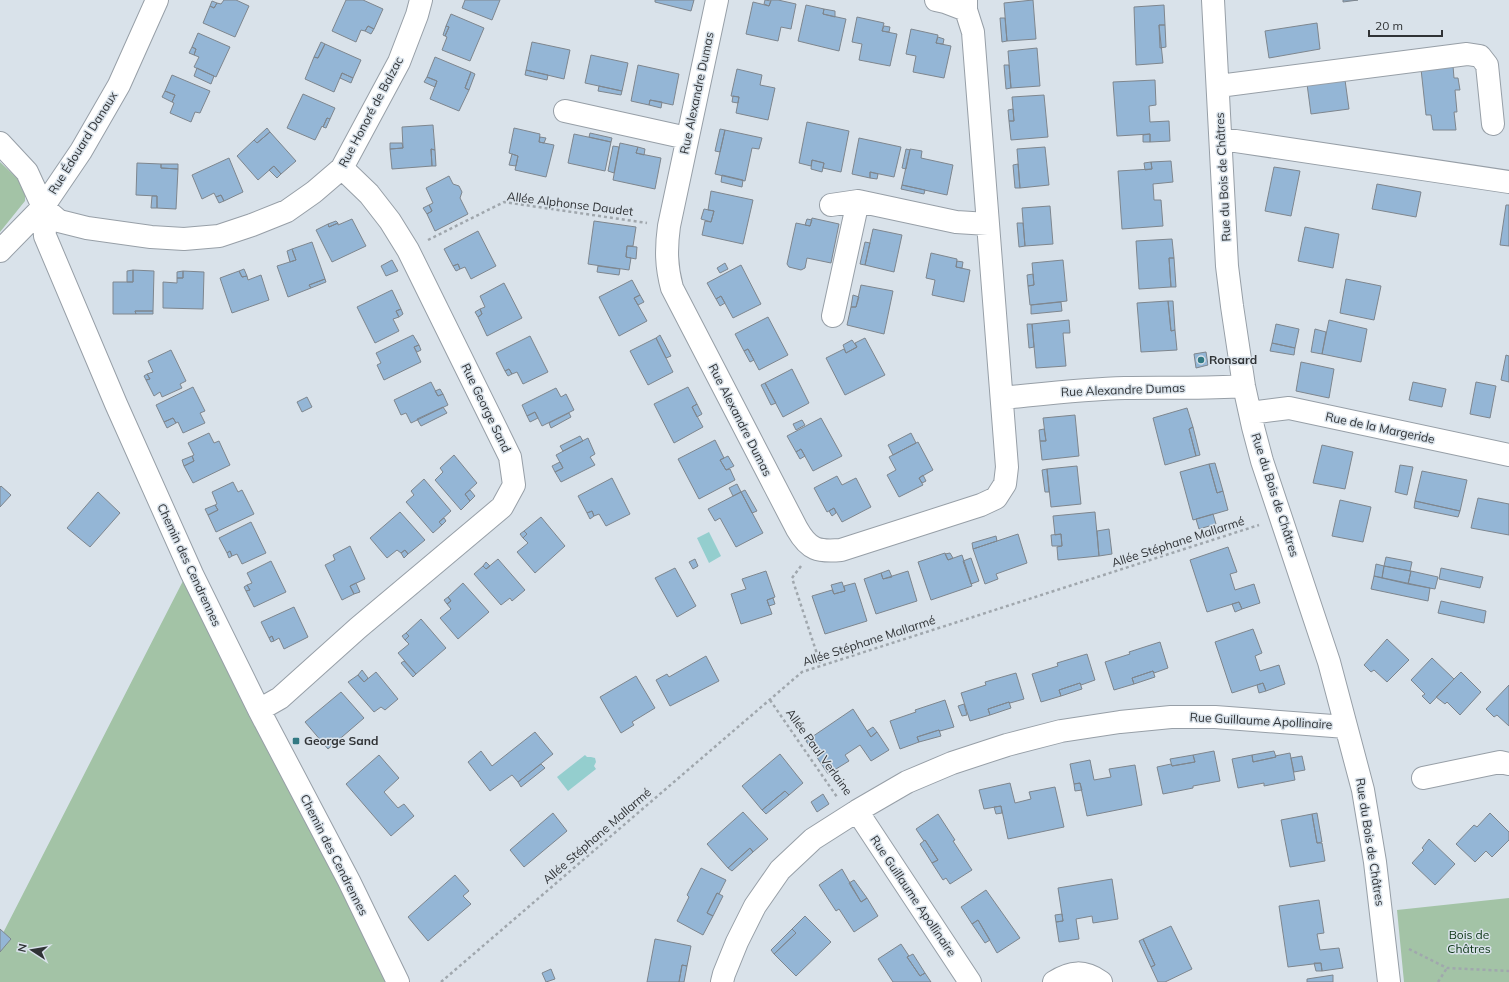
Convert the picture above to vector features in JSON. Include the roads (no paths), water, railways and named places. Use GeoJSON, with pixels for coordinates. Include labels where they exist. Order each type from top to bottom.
{"type":"FeatureCollection","features":[{"type":"Feature","properties":{"kind":"street","name":"Rue Édouard Danaux"},"geometry":{"type":"LineString","coordinates":[[0,251],[44,207],[81,151],[119,85],[157,0]]}},
{"type":"Feature","properties":{"kind":"street","name":"Rue Honoré de Balzac"},"geometry":{"type":"LineString","coordinates":[[44,207],[59,221],[87,228],[177,239],[219,236],[288,211],[314,192],[342,168],[399,62],[417,15],[421,0]]}},
{"type":"Feature","properties":{"kind":"street","name":"Rue Alexandre Dumas"},"geometry":{"type":"LineString","coordinates":[[717,0],[669,226],[666,249],[667,271],[672,288],[804,541],[814,548],[828,551],[841,550],[981,505],[996,498],[1005,484],[1007,467],[1002,398],[1109,389],[1244,386]]}},
{"type":"Feature","properties":{"kind":"street"},"geometry":{"type":"LineString","coordinates":[[936,0],[966,5],[972,32],[1002,398]]}},
{"type":"Feature","properties":{"kind":"street","name":"Rue du Bois de Châtres"},"geometry":{"type":"LineString","coordinates":[[1213,0],[1222,139],[1227,266],[1244,386],[1262,461],[1329,662],[1363,790],[1375,862],[1388,974]]}},
{"type":"Feature","properties":{"kind":"street"},"geometry":{"type":"LineString","coordinates":[[1219,86],[1467,54],[1480,56],[1487,65],[1492,124]]}},
{"type":"Feature","properties":{"kind":"street"},"geometry":{"type":"LineString","coordinates":[[565,111],[687,138]]}},
{"type":"Feature","properties":{"kind":"street"},"geometry":{"type":"LineString","coordinates":[[1222,139],[1509,182]]}},
{"type":"Feature","properties":{"kind":"street","name":"Chemin des Cendrennes"},"geometry":{"type":"LineString","coordinates":[[0,143],[27,172],[44,207],[45,236],[116,404],[192,574],[259,710],[349,881],[398,982]]}},
{"type":"Feature","properties":{"kind":"street","name":"Rue George Sand"},"geometry":{"type":"LineString","coordinates":[[259,710],[280,698],[358,628],[502,507],[514,485],[510,457],[408,250],[390,221],[369,194],[342,168]]}},
{"type":"Feature","properties":{"kind":"street"},"geometry":{"type":"LineString","coordinates":[[831,205],[858,201],[956,222],[988,224]]}},
{"type":"Feature","properties":{"kind":"street"},"geometry":{"type":"LineString","coordinates":[[833,316],[858,201]]}},
{"type":"Feature","properties":{"kind":"street","name":"Rue de la Margeride"},"geometry":{"type":"LineString","coordinates":[[1250,413],[1289,408],[1509,456]]}},
{"type":"Feature","properties":{"kind":"street","name":"Rue Guillaume Apollinaire"},"geometry":{"type":"LineString","coordinates":[[722,982],[737,942],[756,906],[780,870],[813,839],[857,811],[907,782],[952,763],[1007,745],[1061,731],[1120,722],[1171,717],[1216,717],[1346,727]]}},
{"type":"Feature","properties":{"kind":"street"},"geometry":{"type":"LineString","coordinates":[[1423,778],[1500,762],[1509,764]]}},
{"type":"Feature","properties":{"kind":"street","name":"Rue Guillaume Apollinaire"},"geometry":{"type":"LineString","coordinates":[[857,811],[970,982]]}},
{"type":"Feature","properties":{"kind":"street"},"geometry":{"type":"LineString","coordinates":[[1054,982],[1072,973],[1082,973],[1101,982]]}},
{"type":"Feature","properties":{"kind":"place","name":"Ronsard"},"geometry":{"type":"Point","coordinates":[1201,360]}},
{"type":"Feature","properties":{"kind":"place","name":"George Sand"},"geometry":{"type":"Point","coordinates":[296,741]}},
{"type":"Feature","properties":{"kind":"park label","name":"Bois de Châtres"},"geometry":{"type":"Point","coordinates":[1469,942]}}]}
